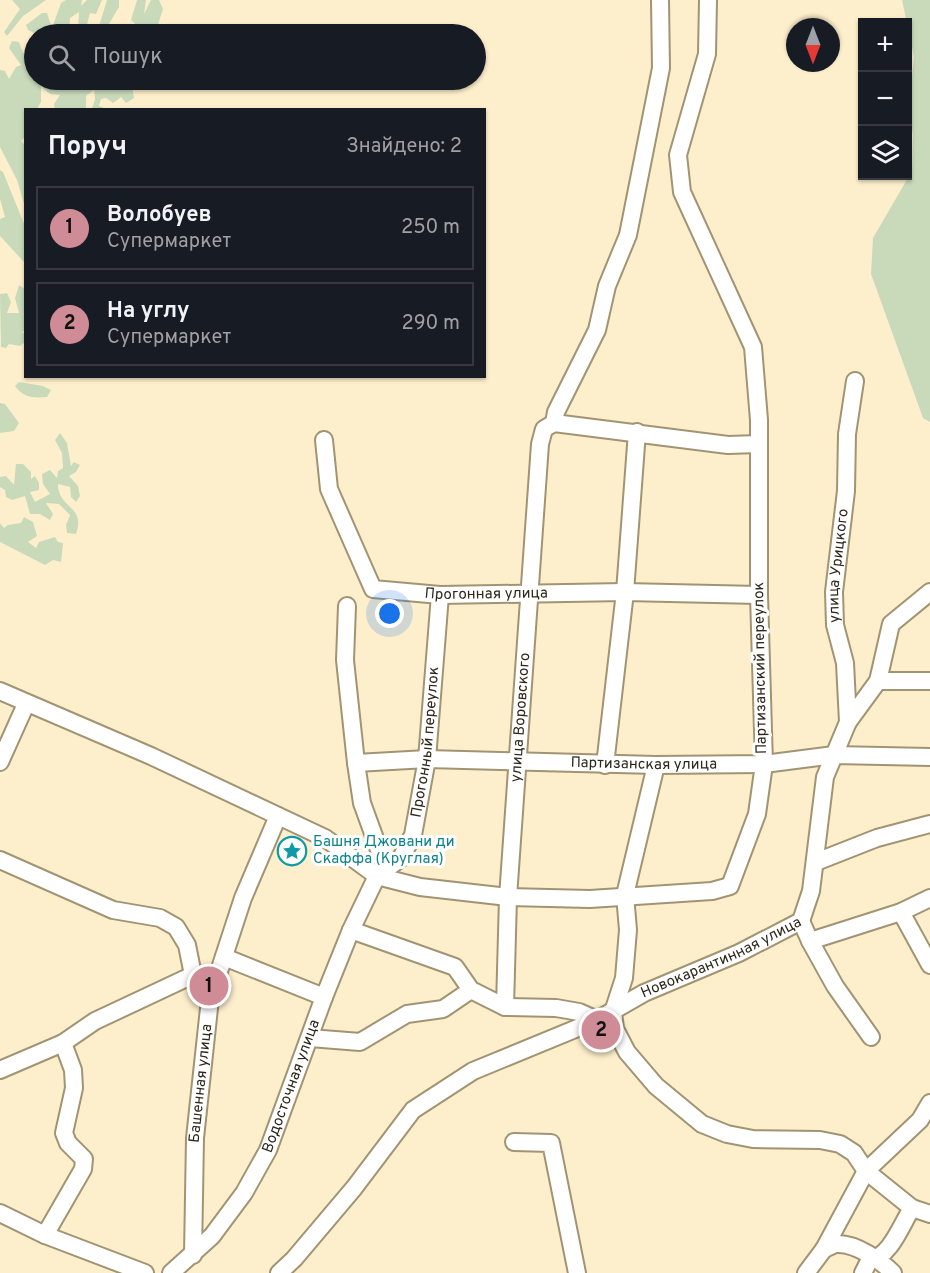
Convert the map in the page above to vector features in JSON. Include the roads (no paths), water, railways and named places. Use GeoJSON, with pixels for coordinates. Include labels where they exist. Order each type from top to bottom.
{"type":"FeatureCollection","features":[{"type":"Feature","properties":{"kind":"street","name":"улица Воровского"},"geometry":{"type":"LineString","coordinates":[[505,1007],[508,897],[540,444],[597,330],[607,286],[628,235],[661,68],[660,0]]}},
{"type":"Feature","properties":{"kind":"street","name":"Партизанский переулок"},"geometry":{"type":"LineString","coordinates":[[625,895],[712,891],[730,886],[757,814],[764,764],[759,595],[759,420],[753,347],[682,192],[678,155],[707,54],[708,0]]}},
{"type":"Feature","properties":{"kind":"street","name":"улица Урицкого"},"geometry":{"type":"LineString","coordinates":[[801,921],[811,891],[816,862],[824,786],[848,722],[845,663],[835,626],[834,592],[846,491],[847,434],[855,381]]}},
{"type":"Feature","properties":{"kind":"street"},"geometry":{"type":"LineString","coordinates":[[549,426],[637,432],[728,445],[758,444]]}},
{"type":"Feature","properties":{"kind":"street"},"geometry":{"type":"LineString","coordinates":[[605,765],[625,592],[637,432]]}},
{"type":"Feature","properties":{"kind":"street","name":"Прогонная улица"},"geometry":{"type":"LineString","coordinates":[[324,440],[328,489],[373,589],[440,595],[625,592],[759,595]]}},
{"type":"Feature","properties":{"kind":"street"},"geometry":{"type":"LineString","coordinates":[[848,722],[878,681],[891,624],[930,592]]}},
{"type":"Feature","properties":{"kind":"street","name":"Прогонный переулок"},"geometry":{"type":"LineString","coordinates":[[382,872],[401,858],[413,835],[427,759],[440,595]]}},
{"type":"Feature","properties":{"kind":"street"},"geometry":{"type":"LineString","coordinates":[[347,606],[345,660],[356,763],[362,803],[382,872]]}},
{"type":"Feature","properties":{"kind":"street"},"geometry":{"type":"LineString","coordinates":[[878,681],[930,681]]}},
{"type":"Feature","properties":{"kind":"street"},"geometry":{"type":"LineString","coordinates":[[0,691],[151,756],[325,838],[382,872],[420,887],[508,897],[590,899],[625,895]]}},
{"type":"Feature","properties":{"kind":"street"},"geometry":{"type":"LineString","coordinates":[[0,762],[26,704]]}},
{"type":"Feature","properties":{"kind":"street","name":"Партизанская улица"},"geometry":{"type":"LineString","coordinates":[[356,763],[427,759],[605,765],[764,764],[834,755],[930,757]]}},
{"type":"Feature","properties":{"kind":"street"},"geometry":{"type":"LineString","coordinates":[[656,765],[625,895],[628,930],[624,978],[613,1012],[615,1029],[627,1052],[656,1086],[702,1125],[727,1134],[753,1139],[820,1140],[840,1144],[854,1153],[866,1170],[912,1208],[930,1214]]}},
{"type":"Feature","properties":{"kind":"street","name":"Башенная улица"},"geometry":{"type":"LineString","coordinates":[[193,1255],[195,1138],[210,999],[243,898],[278,816]]}},
{"type":"Feature","properties":{"kind":"street"},"geometry":{"type":"LineString","coordinates":[[816,862],[877,838],[930,824]]}},
{"type":"Feature","properties":{"kind":"street"},"geometry":{"type":"LineString","coordinates":[[0,860],[113,910],[160,918],[176,927],[187,945],[193,975],[210,999]]}},
{"type":"Feature","properties":{"kind":"street","name":"Водосточная улица"},"geometry":{"type":"LineString","coordinates":[[171,1273],[212,1236],[244,1193],[268,1150],[351,930],[382,872]]}},
{"type":"Feature","properties":{"kind":"street","name":"Новокарантинная улица"},"geometry":{"type":"LineString","coordinates":[[279,1273],[294,1259],[354,1188],[413,1110],[473,1071],[597,1020],[644,993],[739,953],[801,921],[810,941],[901,912],[930,898]]}},
{"type":"Feature","properties":{"kind":"street"},"geometry":{"type":"LineString","coordinates":[[901,912],[930,965]]}},
{"type":"Feature","properties":{"kind":"street"},"geometry":{"type":"LineString","coordinates":[[351,930],[455,967],[471,990],[505,1007],[556,1008],[579,1012],[597,1020]]}},
{"type":"Feature","properties":{"kind":"street"},"geometry":{"type":"LineString","coordinates":[[810,941],[835,986],[871,1037]]}},
{"type":"Feature","properties":{"kind":"street"},"geometry":{"type":"LineString","coordinates":[[224,957],[324,997]]}},
{"type":"Feature","properties":{"kind":"street"},"geometry":{"type":"LineString","coordinates":[[0,1070],[63,1043],[95,1021],[193,975]]}},
{"type":"Feature","properties":{"kind":"street"},"geometry":{"type":"LineString","coordinates":[[310,1038],[360,1042],[407,1014],[444,1009],[471,990]]}},
{"type":"Feature","properties":{"kind":"street"},"geometry":{"type":"LineString","coordinates":[[45,1235],[83,1169],[84,1159],[68,1143],[64,1133],[74,1089],[73,1070],[63,1043]]}},
{"type":"Feature","properties":{"kind":"street"},"geometry":{"type":"LineString","coordinates":[[806,1273],[824,1249],[866,1170],[920,1120],[930,1103]]}},
{"type":"Feature","properties":{"kind":"street"},"geometry":{"type":"LineString","coordinates":[[514,1142],[551,1143],[577,1273]]}},
{"type":"Feature","properties":{"kind":"street"},"geometry":{"type":"LineString","coordinates":[[863,1273],[869,1261],[877,1259],[886,1252],[912,1208]]}},
{"type":"Feature","properties":{"kind":"street"},"geometry":{"type":"LineString","coordinates":[[0,1213],[45,1235],[145,1273]]}},
{"type":"Feature","properties":{"kind":"street"},"geometry":{"type":"LineString","coordinates":[[824,1249],[837,1244],[849,1246],[877,1259],[893,1273]]}},
{"type":"Feature","properties":{"kind":"place","name":"Башня Джовани ди Скаффа (Круглая)"},"geometry":{"type":"Point","coordinates":[292,851]}},
{"type":"Feature","properties":{"kind":"place","name":"Волобуев"},"geometry":{"type":"Point","coordinates":[209,986]}},
{"type":"Feature","properties":{"kind":"place","name":"На углу"},"geometry":{"type":"Point","coordinates":[601,1030]}}]}
